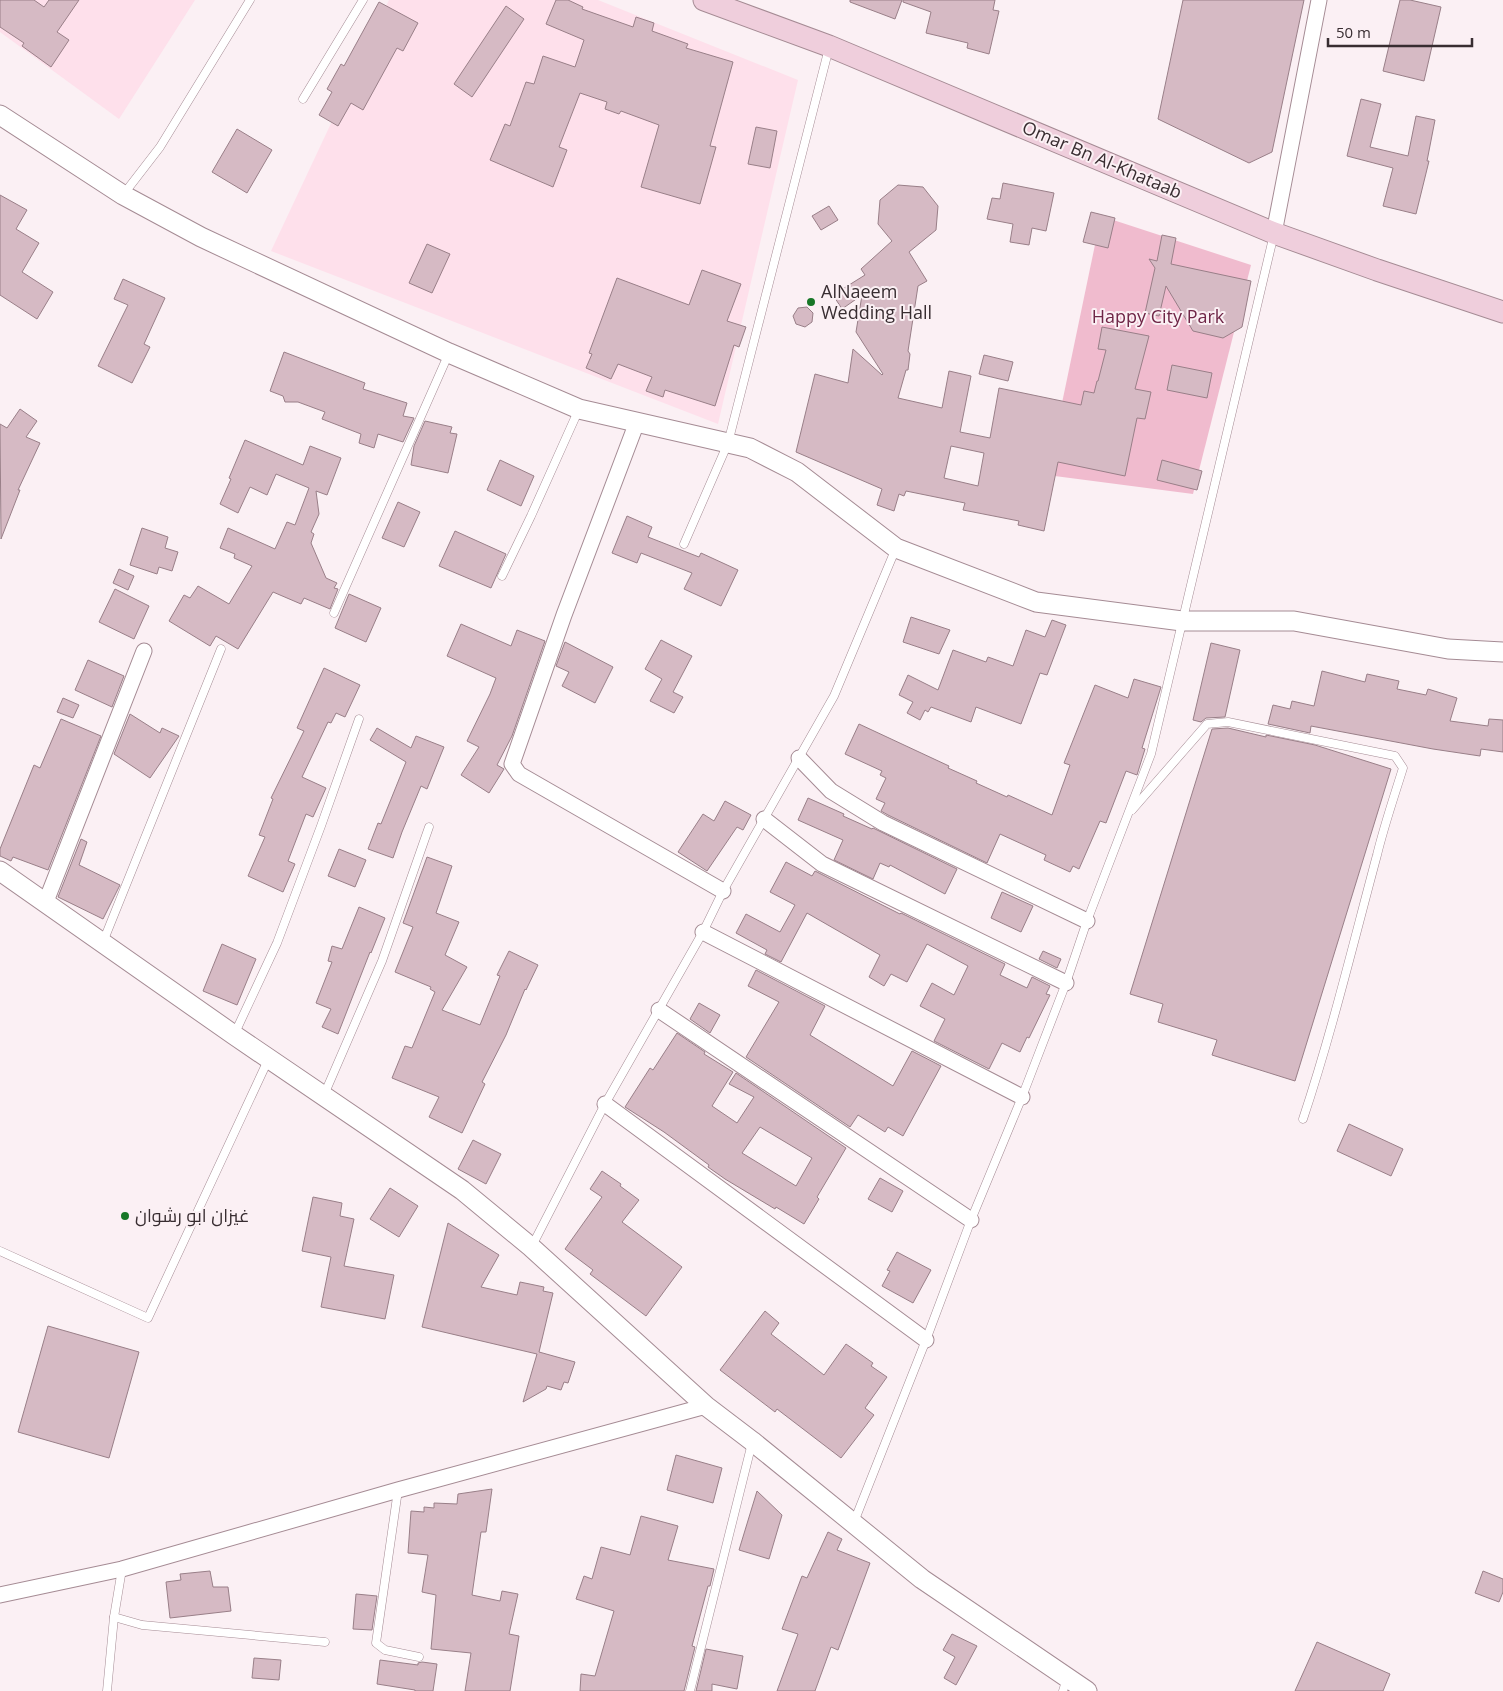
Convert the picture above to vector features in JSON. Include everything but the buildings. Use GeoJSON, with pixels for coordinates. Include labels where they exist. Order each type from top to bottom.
{"type":"FeatureCollection","features":[{"type":"Feature","properties":{"kind":"main road","name":"Omar Bn Al-Khataab"},"geometry":{"type":"LineString","coordinates":[[704,0],[829,46],[1274,233],[1503,312]]}},
{"type":"Feature","properties":{"kind":"street"},"geometry":{"type":"LineString","coordinates":[[1274,233],[1319,0]]}},
{"type":"Feature","properties":{"kind":"street"},"geometry":{"type":"LineString","coordinates":[[0,115],[123,195],[201,237],[449,353],[579,408],[750,448],[797,472],[896,548],[1036,602],[1182,621],[1294,620],[1448,649],[1503,652]]}},
{"type":"Feature","properties":{"kind":"street"},"geometry":{"type":"LineString","coordinates":[[637,422],[564,615],[512,764],[519,774],[723,891]]}},
{"type":"Feature","properties":{"kind":"street"},"geometry":{"type":"LineString","coordinates":[[45,904],[144,651]]}},
{"type":"Feature","properties":{"kind":"street"},"geometry":{"type":"LineString","coordinates":[[798,758],[831,791],[883,823],[1087,921]]}},
{"type":"Feature","properties":{"kind":"street"},"geometry":{"type":"LineString","coordinates":[[764,819],[822,864],[1066,983]]}},
{"type":"Feature","properties":{"kind":"street"},"geometry":{"type":"LineString","coordinates":[[0,871],[102,944],[462,1190],[531,1248],[706,1406],[854,1522],[922,1579],[1065,1685],[1087,1691]]}},
{"type":"Feature","properties":{"kind":"street"},"geometry":{"type":"LineString","coordinates":[[703,932],[1022,1097]]}},
{"type":"Feature","properties":{"kind":"street"},"geometry":{"type":"LineString","coordinates":[[659,1010],[971,1220]]}},
{"type":"Feature","properties":{"kind":"street"},"geometry":{"type":"LineString","coordinates":[[605,1104],[926,1340]]}},
{"type":"Feature","properties":{"kind":"street"},"geometry":{"type":"LineString","coordinates":[[0,1595],[122,1569],[398,1490],[706,1406]]}},
{"type":"Feature","properties":{"kind":"lane"},"geometry":{"type":"LineString","coordinates":[[123,195],[160,147],[250,0]]}},
{"type":"Feature","properties":{"kind":"lane"},"geometry":{"type":"LineString","coordinates":[[303,99],[363,0]]}},
{"type":"Feature","properties":{"kind":"lane"},"geometry":{"type":"LineString","coordinates":[[684,544],[728,443],[829,46]]}},
{"type":"Feature","properties":{"kind":"lane"},"geometry":{"type":"LineString","coordinates":[[854,1522],[971,1220],[1022,1097],[1066,983],[1087,921],[1152,754],[1274,233]]}},
{"type":"Feature","properties":{"kind":"lane"},"geometry":{"type":"LineString","coordinates":[[334,613],[449,353]]}},
{"type":"Feature","properties":{"kind":"lane"},"geometry":{"type":"LineString","coordinates":[[502,576],[579,408]]}},
{"type":"Feature","properties":{"kind":"lane"},"geometry":{"type":"LineString","coordinates":[[531,1248],[605,1104],[834,696],[896,548]]}},
{"type":"Feature","properties":{"kind":"lane"},"geometry":{"type":"LineString","coordinates":[[102,944],[221,648]]}},
{"type":"Feature","properties":{"kind":"lane"},"geometry":{"type":"LineString","coordinates":[[234,1035],[277,943],[359,719]]}},
{"type":"Feature","properties":{"kind":"lane"},"geometry":{"type":"LineString","coordinates":[[1128,814],[1207,724],[1228,722],[1395,756],[1403,768],[1377,854],[1320,1070],[1303,1119]]}},
{"type":"Feature","properties":{"kind":"lane"},"geometry":{"type":"LineString","coordinates":[[323,1096],[382,961],[429,827]]}},
{"type":"Feature","properties":{"kind":"lane"},"geometry":{"type":"LineString","coordinates":[[0,1251],[148,1318],[269,1058]]}},
{"type":"Feature","properties":{"kind":"lane"},"geometry":{"type":"LineString","coordinates":[[690,1691],[752,1441]]}},
{"type":"Feature","properties":{"kind":"lane"},"geometry":{"type":"LineString","coordinates":[[398,1490],[376,1643],[385,1650],[419,1657]]}},
{"type":"Feature","properties":{"kind":"lane"},"geometry":{"type":"LineString","coordinates":[[107,1691],[114,1617],[122,1569]]}},
{"type":"Feature","properties":{"kind":"lane"},"geometry":{"type":"LineString","coordinates":[[114,1617],[142,1626],[325,1642]]}},
{"type":"Feature","properties":{"kind":"shaded area"},"geometry":{"type":"Polygon","coordinates":[[[0,0],[195,0],[119,119],[0,32],[0,0]]]}},
{"type":"Feature","properties":{"kind":"shaded area"},"geometry":{"type":"Polygon","coordinates":[[[389,0],[598,0],[798,80],[718,424],[271,251],[389,0]]]}},
{"type":"Feature","properties":{"kind":"green space","name":"Happy City Park"},"geometry":{"type":"Polygon","coordinates":[[[1101,216],[1251,265],[1193,494],[1047,475],[1101,216]]]}},
{"type":"Feature","properties":{"kind":"place","name":"AlNaeem Wedding Hall"},"geometry":{"type":"Point","coordinates":[811,302]}},
{"type":"Feature","properties":{"kind":"place","name":"غيزان ابو رشوان"},"geometry":{"type":"Point","coordinates":[125,1216]}}]}
